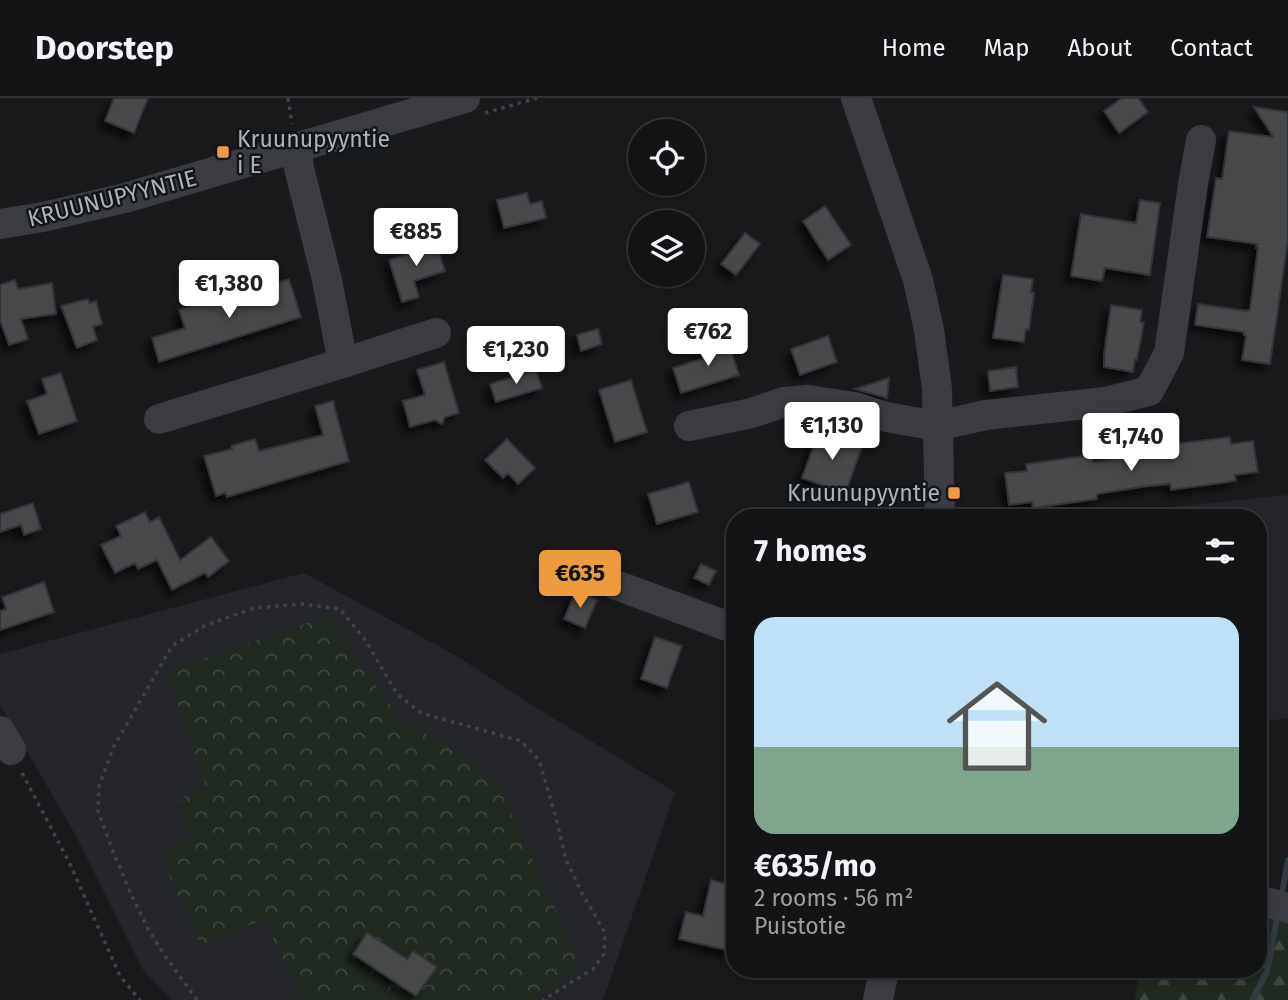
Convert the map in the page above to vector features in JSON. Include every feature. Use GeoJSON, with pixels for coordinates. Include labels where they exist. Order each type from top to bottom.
{"type":"FeatureCollection","features":[{"type":"Feature","properties":{"kind":"street","name":"KRUUNUPYYNTIE"},"geometry":{"type":"LineString","coordinates":[[0,224],[125,198],[465,98]]}},
{"type":"Feature","properties":{"kind":"street"},"geometry":{"type":"LineString","coordinates":[[856,98],[918,280],[936,389],[940,509]]}},
{"type":"Feature","properties":{"kind":"street"},"geometry":{"type":"LineString","coordinates":[[689,426],[752,413],[784,402],[808,400],[855,407],[886,417],[937,426],[986,415],[1105,402],[1149,391],[1169,353],[1201,141]]}},
{"type":"Feature","properties":{"kind":"street"},"geometry":{"type":"LineString","coordinates":[[296,148],[343,363]]}},
{"type":"Feature","properties":{"kind":"street"},"geometry":{"type":"LineString","coordinates":[[159,419],[436,333]]}},
{"type":"Feature","properties":{"kind":"street"},"geometry":{"type":"LineString","coordinates":[[616,585],[726,626]]}},
{"type":"Feature","properties":{"kind":"street"},"geometry":{"type":"LineString","coordinates":[[1267,903],[1288,908]]}},
{"type":"Feature","properties":{"kind":"street"},"geometry":{"type":"LineString","coordinates":[[878,1000],[882,978]]}},
{"type":"Feature","properties":{"kind":"path"},"geometry":{"type":"LineString","coordinates":[[197,1000],[148,929],[131,894],[98,811],[99,786],[114,748],[172,646],[204,626],[254,608],[302,604],[340,608],[366,641],[397,694],[421,713],[521,741],[539,760],[566,860],[605,933],[604,954],[593,969],[543,1000]]}},
{"type":"Feature","properties":{"kind":"path"},"geometry":{"type":"LineString","coordinates":[[6,740],[69,862],[120,976],[140,1000]]}},
{"type":"Feature","properties":{"kind":"shaded area"},"geometry":{"type":"Polygon","coordinates":[[[1288,495],[1288,718],[1267,721],[1267,509],[1151,509],[1288,495]]]}},
{"type":"Feature","properties":{"kind":"shaded area"},"geometry":{"type":"Polygon","coordinates":[[[304,573],[455,655],[675,792],[603,1000],[172,1000],[143,970],[75,834],[0,705],[0,654],[304,573]]]}},
{"type":"Feature","properties":{"kind":"green space"},"geometry":{"type":"Polygon","coordinates":[[[328,616],[404,723],[455,749],[495,780],[580,964],[537,1000],[302,1000],[264,919],[201,945],[160,856],[193,837],[176,802],[206,786],[167,671],[328,616]]]}},
{"type":"Feature","properties":{"kind":"green space"},"geometry":{"type":"Polygon","coordinates":[[[1267,914],[1288,920],[1288,1000],[1135,1000],[1138,978],[1267,978],[1267,914]]]}},
{"type":"Feature","properties":{"kind":"building"},"geometry":{"type":"Polygon","coordinates":[[[114,98],[148,98],[134,133],[105,121],[114,98]]]}},
{"type":"Feature","properties":{"kind":"building"},"geometry":{"type":"Polygon","coordinates":[[[1122,98],[1138,98],[1148,112],[1119,133],[1104,111],[1122,98]]]}},
{"type":"Feature","properties":{"kind":"building"},"geometry":{"type":"Polygon","coordinates":[[[1254,107],[1288,112],[1288,240],[1270,364],[1242,360],[1246,336],[1244,332],[1195,325],[1198,304],[1250,310],[1257,244],[1207,237],[1216,178],[1222,179],[1229,131],[1273,137],[1254,107]]]}},
{"type":"Feature","properties":{"kind":"building"},"geometry":{"type":"Polygon","coordinates":[[[527,193],[530,204],[542,201],[546,218],[504,228],[497,200],[527,193]]]}},
{"type":"Feature","properties":{"kind":"building"},"geometry":{"type":"Polygon","coordinates":[[[1140,200],[1160,203],[1150,275],[1105,268],[1102,281],[1071,276],[1081,214],[1136,223],[1140,200]]]}},
{"type":"Feature","properties":{"kind":"building"},"geometry":{"type":"Polygon","coordinates":[[[825,206],[851,245],[828,260],[803,221],[825,206]]]}},
{"type":"Feature","properties":{"kind":"building"},"geometry":{"type":"Polygon","coordinates":[[[745,233],[760,244],[736,275],[721,264],[745,233]]]}},
{"type":"Feature","properties":{"kind":"building"},"geometry":{"type":"Polygon","coordinates":[[[435,239],[445,271],[414,281],[419,297],[402,302],[389,260],[412,253],[410,246],[435,239]]]}},
{"type":"Feature","properties":{"kind":"building"},"geometry":{"type":"Polygon","coordinates":[[[1003,275],[1033,279],[1029,330],[1026,329],[1024,342],[993,338],[1003,275]]]}},
{"type":"Feature","properties":{"kind":"building"},"geometry":{"type":"Polygon","coordinates":[[[289,279],[301,317],[159,362],[152,338],[185,328],[179,310],[289,279]]]}},
{"type":"Feature","properties":{"kind":"building"},"geometry":{"type":"Polygon","coordinates":[[[15,280],[18,289],[52,283],[56,314],[21,319],[28,339],[9,345],[0,320],[0,285],[15,280]]]}},
{"type":"Feature","properties":{"kind":"building"},"geometry":{"type":"Polygon","coordinates":[[[88,299],[89,303],[96,301],[102,324],[93,327],[97,340],[77,348],[61,306],[88,299]]]}},
{"type":"Feature","properties":{"kind":"building"},"geometry":{"type":"Polygon","coordinates":[[[1111,305],[1142,310],[1140,322],[1144,322],[1133,372],[1104,367],[1111,305]]]}},
{"type":"Feature","properties":{"kind":"building"},"geometry":{"type":"Polygon","coordinates":[[[598,329],[602,344],[581,351],[577,335],[598,329]]]}},
{"type":"Feature","properties":{"kind":"building"},"geometry":{"type":"Polygon","coordinates":[[[828,336],[837,362],[800,375],[791,349],[828,336]]]}},
{"type":"Feature","properties":{"kind":"building"},"geometry":{"type":"Polygon","coordinates":[[[728,340],[739,375],[681,393],[673,368],[704,358],[701,348],[728,340]]]}},
{"type":"Feature","properties":{"kind":"building"},"geometry":{"type":"Polygon","coordinates":[[[444,362],[459,413],[445,417],[442,424],[435,420],[410,427],[403,401],[425,395],[417,370],[444,362]]]}},
{"type":"Feature","properties":{"kind":"building"},"geometry":{"type":"Polygon","coordinates":[[[1016,367],[1018,387],[990,391],[988,371],[1016,367]]]}},
{"type":"Feature","properties":{"kind":"building"},"geometry":{"type":"Polygon","coordinates":[[[536,370],[542,388],[496,402],[490,384],[536,370]]]}},
{"type":"Feature","properties":{"kind":"building"},"geometry":{"type":"Polygon","coordinates":[[[61,373],[77,421],[39,434],[27,401],[47,394],[42,379],[61,373]]]}},
{"type":"Feature","properties":{"kind":"building"},"geometry":{"type":"Polygon","coordinates":[[[889,378],[887,398],[855,389],[889,378]]]}},
{"type":"Feature","properties":{"kind":"building"},"geometry":{"type":"Polygon","coordinates":[[[631,380],[647,432],[615,442],[599,390],[631,380]]]}},
{"type":"Feature","properties":{"kind":"building"},"geometry":{"type":"Polygon","coordinates":[[[333,401],[349,461],[227,497],[225,493],[216,496],[204,456],[232,449],[231,446],[255,439],[259,451],[323,435],[315,406],[333,401]]]}},
{"type":"Feature","properties":{"kind":"building"},"geometry":{"type":"Polygon","coordinates":[[[819,431],[862,447],[845,494],[802,478],[819,431]]]}},
{"type":"Feature","properties":{"kind":"building"},"geometry":{"type":"Polygon","coordinates":[[[1230,437],[1231,444],[1253,441],[1258,472],[1235,475],[1236,481],[1171,490],[1170,484],[1148,486],[1097,494],[1097,499],[1033,508],[1032,502],[1009,505],[1005,473],[1027,471],[1026,464],[1092,455],[1093,462],[1166,452],[1165,445],[1230,437]]]}},
{"type":"Feature","properties":{"kind":"building"},"geometry":{"type":"Polygon","coordinates":[[[507,439],[535,468],[518,484],[508,473],[503,478],[485,460],[507,439]]]}},
{"type":"Feature","properties":{"kind":"building"},"geometry":{"type":"Polygon","coordinates":[[[689,482],[698,512],[657,524],[648,494],[689,482]]]}},
{"type":"Feature","properties":{"kind":"building"},"geometry":{"type":"Polygon","coordinates":[[[33,503],[41,529],[24,535],[21,525],[0,532],[0,514],[33,503]]]}},
{"type":"Feature","properties":{"kind":"building"},"geometry":{"type":"Polygon","coordinates":[[[145,512],[150,522],[159,517],[180,560],[211,537],[229,561],[208,577],[205,573],[172,590],[157,560],[138,569],[135,563],[115,573],[101,545],[121,536],[116,526],[145,512]]]}},
{"type":"Feature","properties":{"kind":"building"},"geometry":{"type":"Polygon","coordinates":[[[701,564],[716,571],[709,585],[694,578],[701,564]]]}},
{"type":"Feature","properties":{"kind":"building"},"geometry":{"type":"Polygon","coordinates":[[[44,582],[54,612],[0,630],[0,611],[6,609],[2,597],[44,582]]]}},
{"type":"Feature","properties":{"kind":"building"},"geometry":{"type":"Polygon","coordinates":[[[576,591],[597,600],[585,628],[564,619],[576,591]]]}},
{"type":"Feature","properties":{"kind":"building"},"geometry":{"type":"Polygon","coordinates":[[[655,637],[682,646],[667,688],[641,679],[655,637]]]}},
{"type":"Feature","properties":{"kind":"building"},"geometry":{"type":"Polygon","coordinates":[[[711,880],[726,884],[726,950],[679,939],[686,912],[703,916],[711,880]]]}},
{"type":"Feature","properties":{"kind":"building"},"geometry":{"type":"Polygon","coordinates":[[[367,933],[407,959],[413,951],[437,967],[416,996],[353,954],[367,933]]]}},
{"type":"Feature","properties":{"kind":"waterway"},"geometry":{"type":"LineString","coordinates":[[1281,899],[1288,860]]}},
{"type":"Feature","properties":{"kind":"waterway"},"geometry":{"type":"LineString","coordinates":[[1267,972],[1278,913]]}},
{"type":"Feature","properties":{"kind":"waterway"},"geometry":{"type":"LineString","coordinates":[[1252,1000],[1264,978]]}},
{"type":"Feature","properties":{"kind":"place","name":"Kruunupyyntie i E"},"geometry":{"type":"Point","coordinates":[223,152]}},
{"type":"Feature","properties":{"kind":"place","name":"Kruunupyyntie"},"geometry":{"type":"Point","coordinates":[954,493]}}]}
